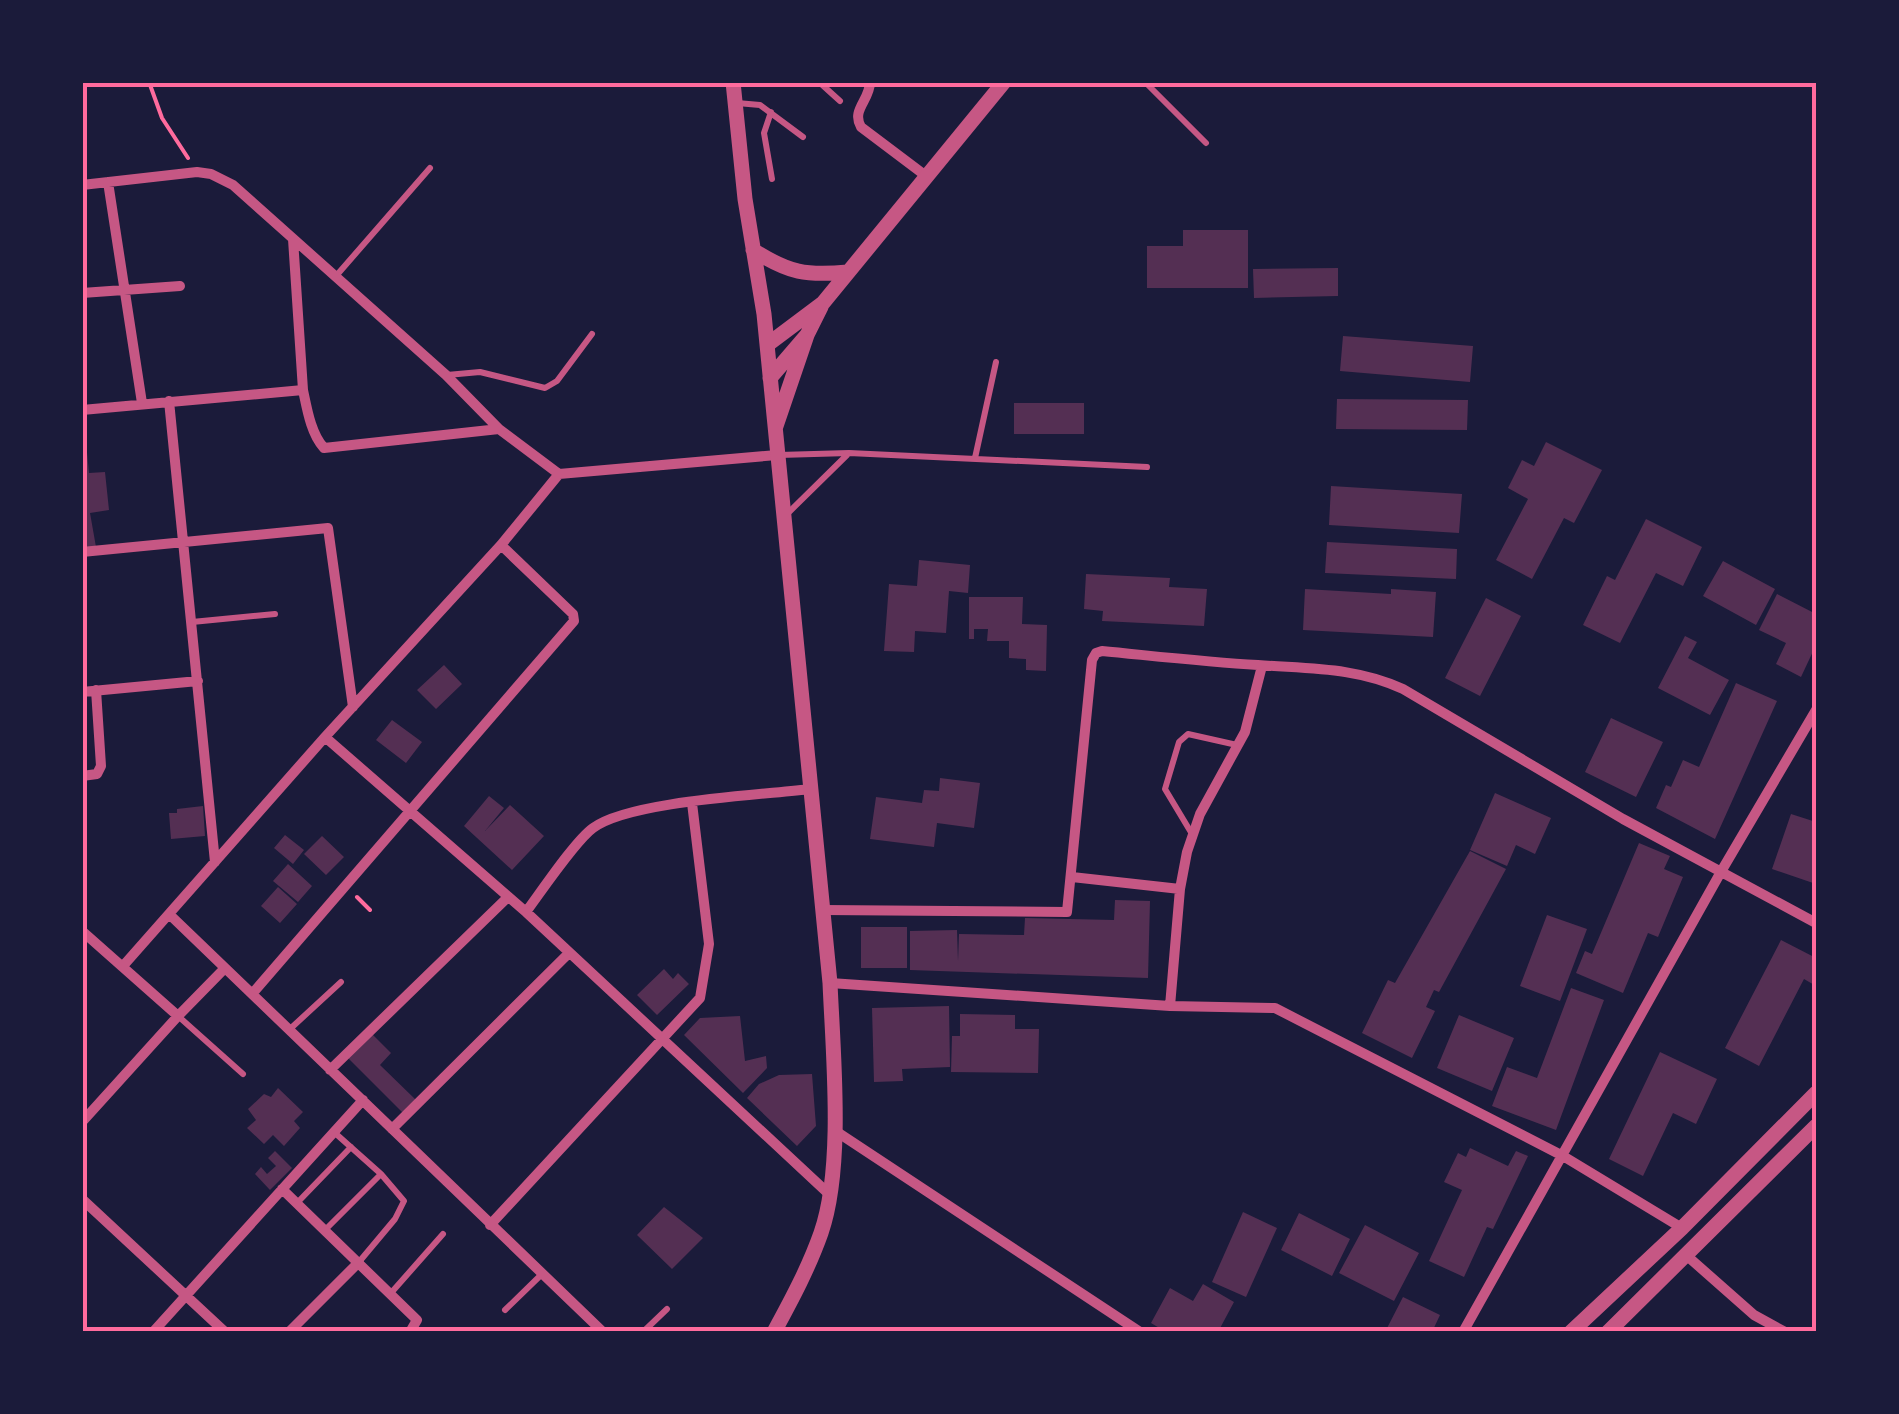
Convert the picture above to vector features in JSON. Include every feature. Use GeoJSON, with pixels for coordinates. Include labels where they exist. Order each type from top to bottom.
{"type":"FeatureCollection","features":[{"type":"Feature","properties":{"kind":"street"},"geometry":{"type":"LineString","coordinates":[[733,82],[767,346],[830,984],[830,1195],[822,1231],[798,1289],[774,1332]]}},
{"type":"Feature","properties":{"kind":"street"},"geometry":{"type":"LineString","coordinates":[[870,82],[858,112],[860,128],[926,176]]}},
{"type":"Feature","properties":{"kind":"street"},"geometry":{"type":"LineString","coordinates":[[767,346],[822,303],[1004,82]]}},
{"type":"Feature","properties":{"kind":"street"},"geometry":{"type":"LineString","coordinates":[[82,185],[198,172],[233,185],[499,428],[560,474],[778,455]]}},
{"type":"Feature","properties":{"kind":"street"},"geometry":{"type":"LineString","coordinates":[[108,182],[142,403]]}},
{"type":"Feature","properties":{"kind":"street"},"geometry":{"type":"LineString","coordinates":[[292,239],[303,390],[319,444],[324,448],[499,428]]}},
{"type":"Feature","properties":{"kind":"street"},"geometry":{"type":"LineString","coordinates":[[753,250],[790,271],[848,272]]}},
{"type":"Feature","properties":{"kind":"street"},"geometry":{"type":"LineString","coordinates":[[82,292],[180,286]]}},
{"type":"Feature","properties":{"kind":"street"},"geometry":{"type":"LineString","coordinates":[[774,430],[822,303]]}},
{"type":"Feature","properties":{"kind":"street"},"geometry":{"type":"LineString","coordinates":[[770,378],[807,335]]}},
{"type":"Feature","properties":{"kind":"street"},"geometry":{"type":"LineString","coordinates":[[82,410],[303,390]]}},
{"type":"Feature","properties":{"kind":"street"},"geometry":{"type":"LineString","coordinates":[[169,401],[215,862]]}},
{"type":"Feature","properties":{"kind":"street"},"geometry":{"type":"LineString","coordinates":[[123,966],[502,544],[560,474]]}},
{"type":"Feature","properties":{"kind":"street"},"geometry":{"type":"LineString","coordinates":[[82,552],[324,527],[329,530],[353,707]]}},
{"type":"Feature","properties":{"kind":"street"},"geometry":{"type":"LineString","coordinates":[[252,994],[574,619],[502,544]]}},
{"type":"Feature","properties":{"kind":"street"},"geometry":{"type":"LineString","coordinates":[[823,910],[1062,914],[1068,909],[1093,656],[1102,652],[1316,667],[1376,677],[1816,923]]}},
{"type":"Feature","properties":{"kind":"street"},"geometry":{"type":"LineString","coordinates":[[1170,1006],[1180,890],[1192,834],[1245,732],[1262,666]]}},
{"type":"Feature","properties":{"kind":"street"},"geometry":{"type":"LineString","coordinates":[[82,692],[198,680]]}},
{"type":"Feature","properties":{"kind":"street"},"geometry":{"type":"LineString","coordinates":[[82,776],[97,774],[102,766],[96,690]]}},
{"type":"Feature","properties":{"kind":"street"},"geometry":{"type":"LineString","coordinates":[[1463,1332],[1816,710]]}},
{"type":"Feature","properties":{"kind":"street"},"geometry":{"type":"LineString","coordinates":[[325,738],[526,912],[830,1195]]}},
{"type":"Feature","properties":{"kind":"street"},"geometry":{"type":"LineString","coordinates":[[526,912],[591,828],[613,818],[646,809],[811,789]]}},
{"type":"Feature","properties":{"kind":"street"},"geometry":{"type":"LineString","coordinates":[[490,1224],[700,998],[709,944],[692,803]]}},
{"type":"Feature","properties":{"kind":"street"},"geometry":{"type":"LineString","coordinates":[[1072,877],[1180,890]]}},
{"type":"Feature","properties":{"kind":"street"},"geometry":{"type":"LineString","coordinates":[[330,1070],[508,897]]}},
{"type":"Feature","properties":{"kind":"street"},"geometry":{"type":"LineString","coordinates":[[170,914],[600,1331]]}},
{"type":"Feature","properties":{"kind":"street"},"geometry":{"type":"LineString","coordinates":[[82,931],[178,1016]]}},
{"type":"Feature","properties":{"kind":"street"},"geometry":{"type":"LineString","coordinates":[[392,1129],[569,953]]}},
{"type":"Feature","properties":{"kind":"street"},"geometry":{"type":"LineString","coordinates":[[82,1122],[225,968]]}},
{"type":"Feature","properties":{"kind":"street"},"geometry":{"type":"LineString","coordinates":[[830,984],[1170,1006],[1275,1008],[1563,1156],[1682,1228]]}},
{"type":"Feature","properties":{"kind":"street"},"geometry":{"type":"LineString","coordinates":[[1572,1332],[1816,1093]]}},
{"type":"Feature","properties":{"kind":"street"},"geometry":{"type":"LineString","coordinates":[[153,1332],[363,1100]]}},
{"type":"Feature","properties":{"kind":"street"},"geometry":{"type":"LineString","coordinates":[[1608,1332],[1816,1126]]}},
{"type":"Feature","properties":{"kind":"street"},"geometry":{"type":"LineString","coordinates":[[833,1129],[1140,1332]]}},
{"type":"Feature","properties":{"kind":"street"},"geometry":{"type":"LineString","coordinates":[[282,1189],[391,1293],[413,1328]]}},
{"type":"Feature","properties":{"kind":"street"},"geometry":{"type":"LineString","coordinates":[[82,1199],[225,1332]]}},
{"type":"Feature","properties":{"kind":"street"},"geometry":{"type":"LineString","coordinates":[[1686,1255],[1754,1315],[1785,1332]]}},
{"type":"Feature","properties":{"kind":"street"},"geometry":{"type":"LineString","coordinates":[[290,1332],[359,1262]]}},
{"type":"Feature","properties":{"kind":"lane"},"geometry":{"type":"LineString","coordinates":[[819,82],[840,101]]}},
{"type":"Feature","properties":{"kind":"lane"},"geometry":{"type":"LineString","coordinates":[[1145,82],[1206,143]]}},
{"type":"Feature","properties":{"kind":"lane"},"geometry":{"type":"LineString","coordinates":[[736,104],[760,105],[803,137]]}},
{"type":"Feature","properties":{"kind":"lane"},"geometry":{"type":"LineString","coordinates":[[771,112],[764,133],[772,179]]}},
{"type":"Feature","properties":{"kind":"lane"},"geometry":{"type":"LineString","coordinates":[[336,276],[430,168]]}},
{"type":"Feature","properties":{"kind":"lane"},"geometry":{"type":"LineString","coordinates":[[446,376],[480,372],[545,388],[558,381],[592,334]]}},
{"type":"Feature","properties":{"kind":"lane"},"geometry":{"type":"LineString","coordinates":[[975,458],[996,362]]}},
{"type":"Feature","properties":{"kind":"lane"},"geometry":{"type":"LineString","coordinates":[[784,517],[849,453]]}},
{"type":"Feature","properties":{"kind":"lane"},"geometry":{"type":"LineString","coordinates":[[778,455],[849,453],[1147,466]]}},
{"type":"Feature","properties":{"kind":"lane"},"geometry":{"type":"LineString","coordinates":[[192,622],[275,614]]}},
{"type":"Feature","properties":{"kind":"lane"},"geometry":{"type":"LineString","coordinates":[[1192,834],[1164,789],[1179,742],[1188,734],[1238,746]]}},
{"type":"Feature","properties":{"kind":"lane"},"geometry":{"type":"LineString","coordinates":[[289,1030],[341,982]]}},
{"type":"Feature","properties":{"kind":"lane"},"geometry":{"type":"LineString","coordinates":[[178,1016],[243,1074]]}},
{"type":"Feature","properties":{"kind":"lane"},"geometry":{"type":"LineString","coordinates":[[334,1132],[381,1174],[405,1204],[359,1262]]}},
{"type":"Feature","properties":{"kind":"lane"},"geometry":{"type":"LineString","coordinates":[[296,1203],[352,1147]]}},
{"type":"Feature","properties":{"kind":"lane"},"geometry":{"type":"LineString","coordinates":[[325,1230],[381,1174]]}},
{"type":"Feature","properties":{"kind":"lane"},"geometry":{"type":"LineString","coordinates":[[391,1293],[443,1234]]}},
{"type":"Feature","properties":{"kind":"lane"},"geometry":{"type":"LineString","coordinates":[[505,1310],[542,1274]]}},
{"type":"Feature","properties":{"kind":"lane"},"geometry":{"type":"LineString","coordinates":[[643,1332],[667,1309]]}},
{"type":"Feature","properties":{"kind":"path"},"geometry":{"type":"LineString","coordinates":[[148,82],[162,118],[198,172]]}},
{"type":"Feature","properties":{"kind":"path"},"geometry":{"type":"LineString","coordinates":[[346,887],[370,910]]}},
{"type":"Feature","properties":{"kind":"building"},"geometry":{"type":"Polygon","coordinates":[[[1183,230],[1248,230],[1248,288],[1147,288],[1147,246],[1183,246],[1183,230]]]}},
{"type":"Feature","properties":{"kind":"building"},"geometry":{"type":"Polygon","coordinates":[[[1338,268],[1338,296],[1254,298],[1253,269],[1338,268]]]}},
{"type":"Feature","properties":{"kind":"building"},"geometry":{"type":"Polygon","coordinates":[[[1343,336],[1473,346],[1470,382],[1340,371],[1343,336]]]}},
{"type":"Feature","properties":{"kind":"building"},"geometry":{"type":"Polygon","coordinates":[[[1337,399],[1468,400],[1467,430],[1336,429],[1337,399]]]}},
{"type":"Feature","properties":{"kind":"building"},"geometry":{"type":"Polygon","coordinates":[[[1014,403],[1084,403],[1084,434],[1014,434],[1014,403]]]}},
{"type":"Feature","properties":{"kind":"building"},"geometry":{"type":"Polygon","coordinates":[[[82,442],[86,442],[89,473],[105,472],[109,510],[90,513],[96,547],[82,549],[82,442]]]}},
{"type":"Feature","properties":{"kind":"building"},"geometry":{"type":"Polygon","coordinates":[[[1546,442],[1602,470],[1574,523],[1564,518],[1532,579],[1496,560],[1528,499],[1508,488],[1522,460],[1534,466],[1546,442]]]}},
{"type":"Feature","properties":{"kind":"building"},"geometry":{"type":"Polygon","coordinates":[[[1331,486],[1462,494],[1459,533],[1329,525],[1331,486]]]}},
{"type":"Feature","properties":{"kind":"building"},"geometry":{"type":"Polygon","coordinates":[[[1646,519],[1702,547],[1683,586],[1656,573],[1620,643],[1583,625],[1607,576],[1615,580],[1646,519]]]}},
{"type":"Feature","properties":{"kind":"building"},"geometry":{"type":"Polygon","coordinates":[[[1327,542],[1457,549],[1456,579],[1325,573],[1327,542]]]}},
{"type":"Feature","properties":{"kind":"building"},"geometry":{"type":"Polygon","coordinates":[[[919,560],[970,565],[968,593],[949,591],[946,633],[915,631],[914,652],[884,651],[889,584],[917,586],[919,560]]]}},
{"type":"Feature","properties":{"kind":"building"},"geometry":{"type":"Polygon","coordinates":[[[1723,561],[1775,589],[1756,625],[1703,596],[1723,561]]]}},
{"type":"Feature","properties":{"kind":"building"},"geometry":{"type":"Polygon","coordinates":[[[1086,574],[1170,578],[1169,587],[1207,589],[1204,626],[1102,621],[1103,611],[1084,609],[1086,574]]]}},
{"type":"Feature","properties":{"kind":"building"},"geometry":{"type":"Polygon","coordinates":[[[1305,589],[1391,594],[1391,589],[1436,592],[1433,637],[1303,630],[1305,589]]]}},
{"type":"Feature","properties":{"kind":"building"},"geometry":{"type":"Polygon","coordinates":[[[1777,594],[1816,614],[1816,645],[1801,677],[1776,664],[1786,643],[1759,630],[1777,594]]]}},
{"type":"Feature","properties":{"kind":"building"},"geometry":{"type":"Polygon","coordinates":[[[969,597],[1023,597],[1022,624],[1047,625],[1046,671],[1026,670],[1026,659],[1009,658],[1009,641],[987,641],[988,629],[974,629],[974,639],[969,639],[969,597]]]}},
{"type":"Feature","properties":{"kind":"building"},"geometry":{"type":"Polygon","coordinates":[[[1486,598],[1521,616],[1480,696],[1445,678],[1486,598]]]}},
{"type":"Feature","properties":{"kind":"building"},"geometry":{"type":"Polygon","coordinates":[[[1685,636],[1697,642],[1688,658],[1729,680],[1710,715],[1658,688],[1685,636]]]}},
{"type":"Feature","properties":{"kind":"building"},"geometry":{"type":"Polygon","coordinates":[[[444,665],[462,684],[436,709],[417,690],[444,665]]]}},
{"type":"Feature","properties":{"kind":"building"},"geometry":{"type":"Polygon","coordinates":[[[1736,683],[1777,701],[1715,839],[1656,808],[1683,760],[1699,767],[1736,683]]]}},
{"type":"Feature","properties":{"kind":"building"},"geometry":{"type":"Polygon","coordinates":[[[1611,718],[1663,742],[1636,797],[1585,772],[1611,718]]]}},
{"type":"Feature","properties":{"kind":"building"},"geometry":{"type":"Polygon","coordinates":[[[392,720],[422,742],[406,763],[376,740],[392,720]]]}},
{"type":"Feature","properties":{"kind":"building"},"geometry":{"type":"Polygon","coordinates":[[[940,778],[980,783],[974,828],[937,823],[934,847],[870,839],[876,797],[922,803],[924,790],[939,791],[940,778]]]}},
{"type":"Feature","properties":{"kind":"building"},"geometry":{"type":"Polygon","coordinates":[[[1495,793],[1551,818],[1535,854],[1516,845],[1507,866],[1470,850],[1495,793]]]}},
{"type":"Feature","properties":{"kind":"building"},"geometry":{"type":"Polygon","coordinates":[[[489,796],[504,808],[485,831],[510,805],[544,836],[512,870],[464,826],[489,796]]]}},
{"type":"Feature","properties":{"kind":"building"},"geometry":{"type":"Polygon","coordinates":[[[203,806],[205,836],[171,839],[169,813],[203,806]]]}},
{"type":"Feature","properties":{"kind":"building"},"geometry":{"type":"Polygon","coordinates":[[[1791,814],[1816,822],[1816,884],[1772,869],[1791,814]]]}},
{"type":"Feature","properties":{"kind":"building"},"geometry":{"type":"Polygon","coordinates":[[[285,835],[304,850],[293,864],[274,848],[285,835]]]}},
{"type":"Feature","properties":{"kind":"building"},"geometry":{"type":"Polygon","coordinates":[[[322,836],[344,857],[326,875],[304,854],[322,836]]]}},
{"type":"Feature","properties":{"kind":"building"},"geometry":{"type":"Polygon","coordinates":[[[1639,843],[1670,856],[1664,869],[1683,877],[1658,937],[1648,933],[1623,993],[1576,973],[1585,951],[1592,954],[1639,843]]]}},
{"type":"Feature","properties":{"kind":"building"},"geometry":{"type":"Polygon","coordinates":[[[1470,851],[1506,869],[1439,992],[1434,990],[1426,1007],[1435,1011],[1412,1058],[1362,1033],[1388,980],[1395,983],[1470,851]]]}},
{"type":"Feature","properties":{"kind":"building"},"geometry":{"type":"Polygon","coordinates":[[[288,864],[312,886],[298,902],[273,881],[288,864]]]}},
{"type":"Feature","properties":{"kind":"building"},"geometry":{"type":"Polygon","coordinates":[[[278,887],[297,904],[280,923],[261,906],[278,887]]]}},
{"type":"Feature","properties":{"kind":"building"},"geometry":{"type":"Polygon","coordinates":[[[1115,900],[1150,901],[1148,978],[910,970],[910,931],[957,930],[958,961],[959,934],[1024,935],[1025,918],[1114,920],[1115,900]]]}},
{"type":"Feature","properties":{"kind":"building"},"geometry":{"type":"Polygon","coordinates":[[[1547,915],[1587,929],[1560,1001],[1520,986],[1547,915]]]}},
{"type":"Feature","properties":{"kind":"building"},"geometry":{"type":"Polygon","coordinates":[[[861,927],[907,927],[907,968],[861,968],[861,927]]]}},
{"type":"Feature","properties":{"kind":"building"},"geometry":{"type":"Polygon","coordinates":[[[1781,940],[1816,958],[1816,986],[1804,979],[1759,1066],[1725,1048],[1781,940]]]}},
{"type":"Feature","properties":{"kind":"building"},"geometry":{"type":"Polygon","coordinates":[[[664,969],[673,979],[678,973],[689,984],[657,1015],[637,995],[664,969]]]}},
{"type":"Feature","properties":{"kind":"building"},"geometry":{"type":"Polygon","coordinates":[[[1571,988],[1604,1000],[1556,1130],[1492,1106],[1507,1067],[1537,1078],[1571,988]]]}},
{"type":"Feature","properties":{"kind":"building"},"geometry":{"type":"Polygon","coordinates":[[[949,1006],[950,1067],[902,1069],[903,1081],[874,1082],[872,1008],[949,1006]]]}},
{"type":"Feature","properties":{"kind":"building"},"geometry":{"type":"Polygon","coordinates":[[[960,1014],[1015,1015],[1015,1029],[1039,1029],[1038,1073],[951,1072],[952,1036],[960,1036],[960,1014]]]}},
{"type":"Feature","properties":{"kind":"building"},"geometry":{"type":"Polygon","coordinates":[[[1459,1015],[1514,1038],[1492,1091],[1437,1068],[1459,1015]]]}},
{"type":"Feature","properties":{"kind":"building"},"geometry":{"type":"Polygon","coordinates":[[[740,1016],[745,1061],[766,1056],[767,1068],[743,1093],[684,1035],[700,1018],[740,1016]]]}},
{"type":"Feature","properties":{"kind":"building"},"geometry":{"type":"Polygon","coordinates":[[[372,1034],[391,1053],[380,1065],[416,1100],[403,1113],[348,1058],[372,1034]]]}},
{"type":"Feature","properties":{"kind":"building"},"geometry":{"type":"Polygon","coordinates":[[[1660,1052],[1717,1079],[1696,1124],[1673,1113],[1643,1176],[1609,1159],[1660,1052]]]}},
{"type":"Feature","properties":{"kind":"building"},"geometry":{"type":"Polygon","coordinates":[[[812,1074],[816,1126],[797,1146],[747,1098],[759,1084],[779,1075],[812,1074]]]}},
{"type":"Feature","properties":{"kind":"building"},"geometry":{"type":"Polygon","coordinates":[[[278,1088],[303,1112],[294,1121],[300,1128],[284,1146],[273,1135],[264,1144],[247,1128],[256,1120],[248,1109],[264,1094],[271,1097],[278,1088]]]}},
{"type":"Feature","properties":{"kind":"building"},"geometry":{"type":"Polygon","coordinates":[[[1470,1148],[1508,1166],[1516,1151],[1528,1156],[1493,1229],[1487,1227],[1464,1277],[1429,1261],[1462,1190],[1444,1182],[1458,1153],[1466,1157],[1470,1148]]]}},
{"type":"Feature","properties":{"kind":"building"},"geometry":{"type":"Polygon","coordinates":[[[275,1151],[292,1168],[270,1190],[255,1174],[261,1167],[267,1174],[276,1166],[268,1158],[275,1151]]]}},
{"type":"Feature","properties":{"kind":"building"},"geometry":{"type":"Polygon","coordinates":[[[664,1207],[703,1238],[672,1269],[637,1235],[664,1207]]]}},
{"type":"Feature","properties":{"kind":"building"},"geometry":{"type":"Polygon","coordinates":[[[1243,1212],[1277,1228],[1246,1297],[1212,1282],[1243,1212]]]}},
{"type":"Feature","properties":{"kind":"building"},"geometry":{"type":"Polygon","coordinates":[[[1299,1213],[1350,1239],[1332,1276],[1281,1250],[1299,1213]]]}},
{"type":"Feature","properties":{"kind":"building"},"geometry":{"type":"Polygon","coordinates":[[[1365,1225],[1419,1253],[1394,1301],[1339,1273],[1365,1225]]]}},
{"type":"Feature","properties":{"kind":"building"},"geometry":{"type":"Polygon","coordinates":[[[1203,1284],[1234,1302],[1218,1332],[1166,1332],[1151,1323],[1170,1288],[1193,1301],[1203,1284]]]}},
{"type":"Feature","properties":{"kind":"building"},"geometry":{"type":"Polygon","coordinates":[[[1403,1297],[1440,1315],[1432,1332],[1385,1332],[1403,1297]]]}}]}
